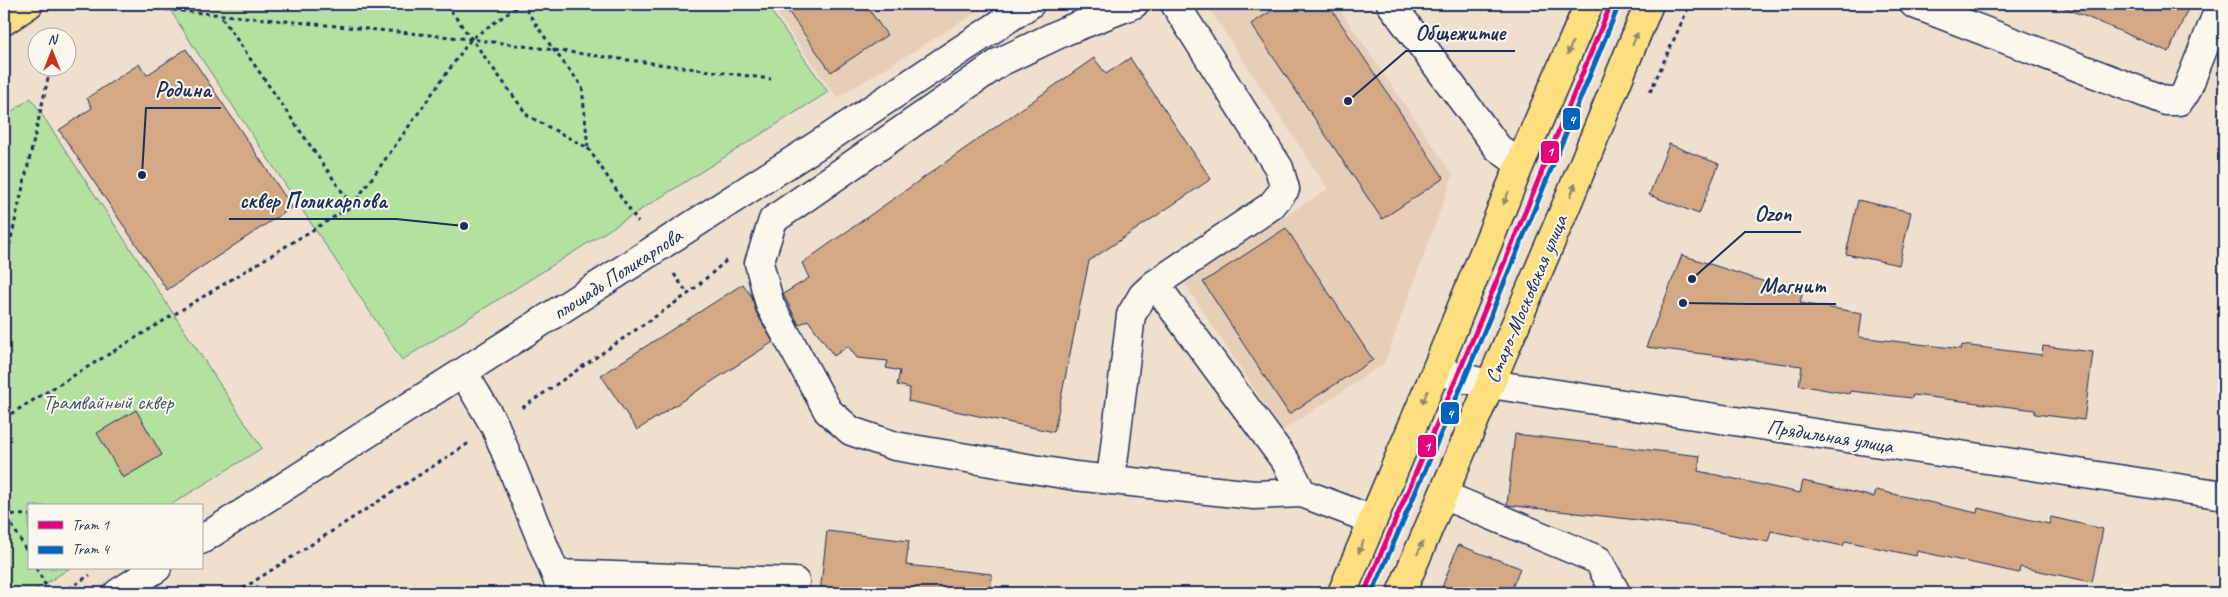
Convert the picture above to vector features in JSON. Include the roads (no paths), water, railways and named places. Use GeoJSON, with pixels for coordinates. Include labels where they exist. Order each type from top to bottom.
{"type":"FeatureCollection","features":[{"type":"Feature","properties":{"kind":"main road"},"geometry":{"type":"LineString","coordinates":[[4,20],[29,4]]}},
{"type":"Feature","properties":{"kind":"main road"},"geometry":{"type":"LineString","coordinates":[[1342,593],[1437,368],[1520,164],[1589,4]]}},
{"type":"Feature","properties":{"kind":"main road","name":"Старо-Московская улица"},"geometry":{"type":"LineString","coordinates":[[1401,593],[1569,199],[1649,4]]}},
{"type":"Feature","properties":{"kind":"street","name":"площадь Поликарпова"},"geometry":{"type":"LineString","coordinates":[[202,539],[830,137],[1030,4]]}},
{"type":"Feature","properties":{"kind":"street"},"geometry":{"type":"LineString","coordinates":[[1134,4],[1065,31],[1000,62],[773,220],[759,263],[770,305],[828,411],[851,431],[895,446],[1075,476],[1254,495],[1302,493],[1372,520]]}},
{"type":"Feature","properties":{"kind":"street"},"geometry":{"type":"LineString","coordinates":[[1111,480],[1131,315],[1143,295],[1155,284],[1271,206],[1284,189],[1279,168],[1175,4]]}},
{"type":"Feature","properties":{"kind":"street"},"geometry":{"type":"LineString","coordinates":[[1392,4],[1498,148],[1520,164]]}},
{"type":"Feature","properties":{"kind":"street"},"geometry":{"type":"LineString","coordinates":[[1914,4],[2166,101],[2179,101],[2186,92],[2221,4]]}},
{"type":"Feature","properties":{"kind":"street"},"geometry":{"type":"LineString","coordinates":[[1155,284],[1286,462],[1302,493]]}},
{"type":"Feature","properties":{"kind":"street","name":"Прядильная улица"},"geometry":{"type":"LineString","coordinates":[[1437,368],[1457,377],[1490,384],[2224,495]]}},
{"type":"Feature","properties":{"kind":"street"},"geometry":{"type":"LineString","coordinates":[[463,372],[496,426],[559,584],[795,582]]}},
{"type":"Feature","properties":{"kind":"street"},"geometry":{"type":"LineString","coordinates":[[1443,495],[1598,560],[1616,593]]}},
{"type":"Feature","properties":{"kind":"street"},"geometry":{"type":"LineString","coordinates":[[118,593],[154,570]]}},
{"type":"Feature","properties":{"kind":"tram line","name":"1"},"geometry":{"type":"LineString","coordinates":[[1364,593],[1457,377],[1611,4]]}},
{"type":"Feature","properties":{"kind":"tram line","name":"4"},"geometry":{"type":"LineString","coordinates":[[1372,593],[1464,380],[1618,7]]}},
{"type":"Feature","properties":{"kind":"place","name":"Общежитие"},"geometry":{"type":"Point","coordinates":[1348,101]}},
{"type":"Feature","properties":{"kind":"place","name":"Родина"},"geometry":{"type":"Point","coordinates":[142,175]}},
{"type":"Feature","properties":{"kind":"place","name":"сквер Поликарпова"},"geometry":{"type":"Point","coordinates":[464,226]}},
{"type":"Feature","properties":{"kind":"place","name":"Ozon"},"geometry":{"type":"Point","coordinates":[1692,279]}},
{"type":"Feature","properties":{"kind":"place","name":"Магнит"},"geometry":{"type":"Point","coordinates":[1683,303]}},
{"type":"Feature","properties":{"kind":"park label","name":"Трамвайный сквер"},"geometry":{"type":"Point","coordinates":[108,402]}}]}
